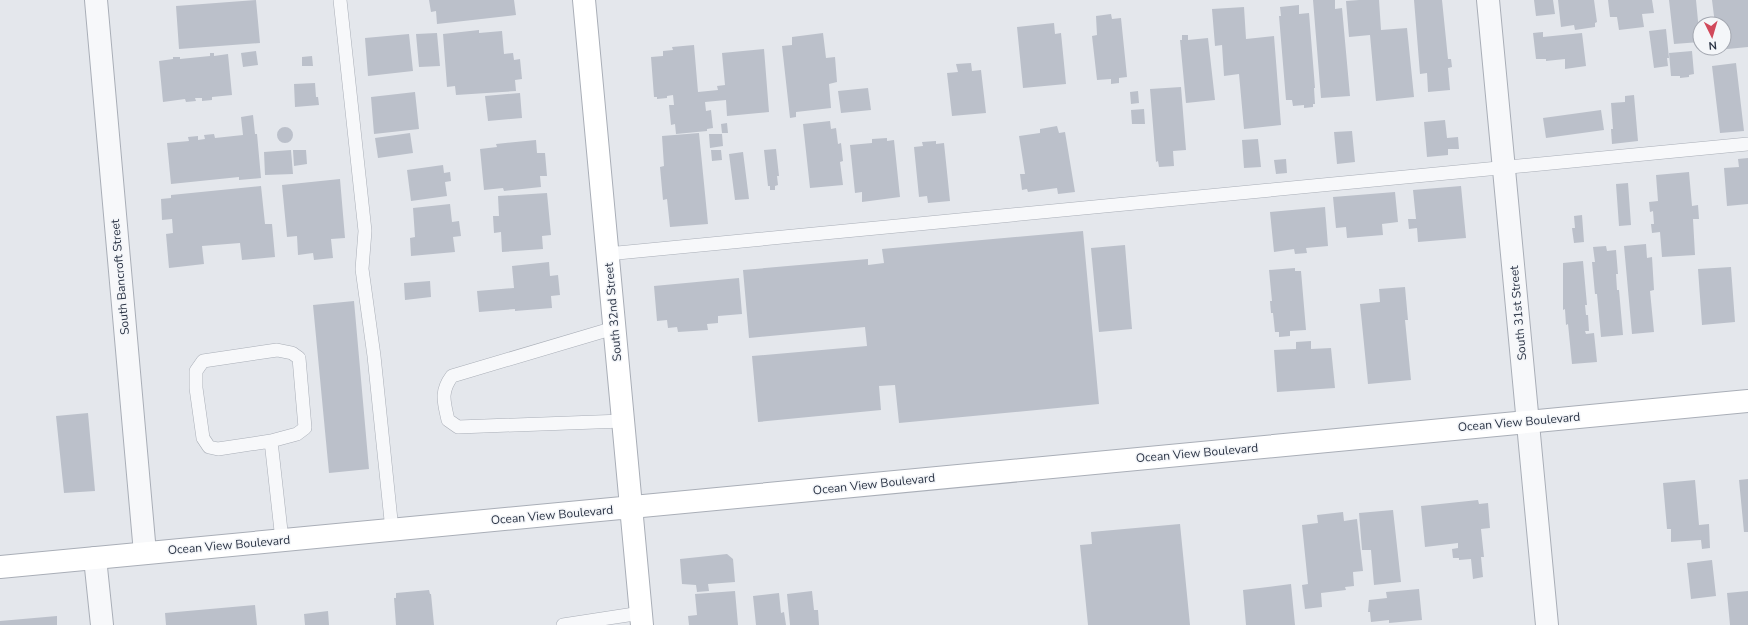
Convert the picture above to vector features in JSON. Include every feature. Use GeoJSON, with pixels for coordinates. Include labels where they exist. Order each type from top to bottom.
{"type":"FeatureCollection","features":[{"type":"Feature","properties":{"kind":"main road","name":"South 32nd Street"},"geometry":{"type":"LineString","coordinates":[[584,0],[641,619]]}},
{"type":"Feature","properties":{"kind":"main road","name":"Ocean View Boulevard"},"geometry":{"type":"LineString","coordinates":[[0,567],[1748,401]]}},
{"type":"Feature","properties":{"kind":"street","name":"South Bancroft Street"},"geometry":{"type":"LineString","coordinates":[[96,0],[145,553]]}},
{"type":"Feature","properties":{"kind":"street","name":"South 31st Street"},"geometry":{"type":"LineString","coordinates":[[1488,0],[1505,167],[1527,421],[1548,625]]}},
{"type":"Feature","properties":{"kind":"street"},"geometry":{"type":"LineString","coordinates":[[96,558],[102,625]]}},
{"type":"Feature","properties":{"kind":"lane"},"geometry":{"type":"LineString","coordinates":[[340,0],[365,231],[362,269],[374,356],[392,530]]}},
{"type":"Feature","properties":{"kind":"lane"},"geometry":{"type":"LineString","coordinates":[[607,254],[1748,144]]}},
{"type":"Feature","properties":{"kind":"lane"},"geometry":{"type":"LineString","coordinates":[[614,328],[452,376],[446,384],[443,397],[448,420],[458,427],[623,421]]}},
{"type":"Feature","properties":{"kind":"lane"},"geometry":{"type":"LineString","coordinates":[[277,350],[292,353],[299,358],[305,428],[297,434],[272,441],[218,449],[209,447],[203,438],[196,388],[196,371],[203,361],[277,350]]}},
{"type":"Feature","properties":{"kind":"lane"},"geometry":{"type":"LineString","coordinates":[[272,441],[282,540]]}},
{"type":"Feature","properties":{"kind":"lane"},"geometry":{"type":"LineString","coordinates":[[563,625],[641,619]]}},
{"type":"Feature","properties":{"kind":"building"},"geometry":{"type":"Polygon","coordinates":[[[256,0],[260,43],[179,49],[176,6],[256,0]]]}},
{"type":"Feature","properties":{"kind":"building"},"geometry":{"type":"Polygon","coordinates":[[[429,0],[514,0],[516,15],[437,24],[436,11],[431,12],[429,0]]]}},
{"type":"Feature","properties":{"kind":"building"},"geometry":{"type":"Polygon","coordinates":[[[1313,0],[1335,0],[1335,9],[1342,8],[1350,96],[1321,98],[1313,0]]]}},
{"type":"Feature","properties":{"kind":"building"},"geometry":{"type":"Polygon","coordinates":[[[1379,0],[1381,30],[1407,28],[1414,97],[1376,101],[1370,35],[1349,37],[1346,1],[1379,0]]]}},
{"type":"Feature","properties":{"kind":"building"},"geometry":{"type":"Polygon","coordinates":[[[1414,0],[1442,0],[1448,59],[1451,59],[1452,67],[1448,68],[1450,90],[1428,92],[1427,73],[1420,74],[1414,0]]]}},
{"type":"Feature","properties":{"kind":"building"},"geometry":{"type":"Polygon","coordinates":[[[1534,0],[1553,0],[1555,14],[1536,16],[1534,0]]]}},
{"type":"Feature","properties":{"kind":"building"},"geometry":{"type":"Polygon","coordinates":[[[1558,0],[1594,0],[1597,22],[1595,23],[1595,27],[1575,30],[1574,25],[1561,27],[1558,0]]]}},
{"type":"Feature","properties":{"kind":"building"},"geometry":{"type":"Polygon","coordinates":[[[1608,0],[1652,0],[1654,13],[1642,14],[1644,27],[1619,30],[1617,17],[1610,17],[1608,0]]]}},
{"type":"Feature","properties":{"kind":"building"},"geometry":{"type":"Polygon","coordinates":[[[1669,0],[1696,0],[1698,16],[1692,16],[1692,43],[1674,44],[1669,0]]]}},
{"type":"Feature","properties":{"kind":"building"},"geometry":{"type":"Polygon","coordinates":[[[1712,0],[1748,0],[1748,47],[1732,49],[1732,16],[1714,16],[1712,0]]]}},
{"type":"Feature","properties":{"kind":"building"},"geometry":{"type":"Polygon","coordinates":[[[1299,5],[1299,14],[1309,13],[1315,88],[1315,104],[1313,104],[1313,107],[1304,108],[1304,105],[1293,106],[1292,100],[1286,100],[1279,16],[1281,16],[1280,7],[1299,5]]]}},
{"type":"Feature","properties":{"kind":"building"},"geometry":{"type":"Polygon","coordinates":[[[1244,7],[1246,39],[1274,36],[1281,125],[1244,129],[1239,74],[1224,76],[1222,45],[1215,46],[1212,9],[1244,7]]]}},
{"type":"Feature","properties":{"kind":"building"},"geometry":{"type":"Polygon","coordinates":[[[1111,14],[1112,19],[1121,18],[1127,77],[1119,78],[1119,83],[1111,84],[1111,79],[1097,80],[1092,36],[1097,35],[1096,16],[1111,14]]]}},
{"type":"Feature","properties":{"kind":"building"},"geometry":{"type":"Polygon","coordinates":[[[1054,23],[1055,34],[1061,33],[1066,84],[1023,88],[1017,27],[1054,23]]]}},
{"type":"Feature","properties":{"kind":"building"},"geometry":{"type":"Polygon","coordinates":[[[1666,29],[1669,58],[1667,58],[1668,66],[1654,68],[1649,31],[1666,29]]]}},
{"type":"Feature","properties":{"kind":"building"},"geometry":{"type":"Polygon","coordinates":[[[479,30],[479,33],[502,31],[504,54],[513,53],[514,60],[520,59],[522,79],[515,80],[516,91],[456,95],[455,86],[447,87],[443,34],[479,30]]]}},
{"type":"Feature","properties":{"kind":"building"},"geometry":{"type":"Polygon","coordinates":[[[1543,32],[1543,37],[1582,33],[1586,66],[1565,69],[1565,59],[1546,61],[1546,59],[1536,59],[1533,33],[1543,32]]]}},
{"type":"Feature","properties":{"kind":"building"},"geometry":{"type":"Polygon","coordinates":[[[437,33],[440,66],[419,67],[416,34],[437,33]]]}},
{"type":"Feature","properties":{"kind":"building"},"geometry":{"type":"Polygon","coordinates":[[[823,33],[826,58],[835,57],[837,82],[829,84],[831,108],[796,112],[796,117],[790,118],[782,46],[792,45],[792,37],[823,33]]]}},
{"type":"Feature","properties":{"kind":"building"},"geometry":{"type":"Polygon","coordinates":[[[409,34],[413,71],[368,76],[365,38],[409,34]]]}},
{"type":"Feature","properties":{"kind":"building"},"geometry":{"type":"Polygon","coordinates":[[[1182,35],[1188,35],[1188,40],[1208,38],[1215,100],[1186,103],[1180,40],[1182,40],[1182,35]]]}},
{"type":"Feature","properties":{"kind":"building"},"geometry":{"type":"Polygon","coordinates":[[[694,45],[698,92],[718,90],[717,86],[725,85],[722,53],[764,49],[769,112],[727,116],[726,100],[705,102],[706,111],[711,110],[713,128],[707,129],[707,131],[676,134],[675,124],[671,125],[669,105],[674,105],[673,95],[667,96],[667,98],[657,99],[657,97],[654,97],[651,57],[663,56],[663,51],[673,50],[672,47],[694,45]]]}},
{"type":"Feature","properties":{"kind":"building"},"geometry":{"type":"Polygon","coordinates":[[[256,51],[258,65],[243,67],[241,53],[256,51]]]}},
{"type":"Feature","properties":{"kind":"building"},"geometry":{"type":"Polygon","coordinates":[[[1692,51],[1694,74],[1689,75],[1689,77],[1680,78],[1680,76],[1671,76],[1669,53],[1692,51]]]}},
{"type":"Feature","properties":{"kind":"building"},"geometry":{"type":"Polygon","coordinates":[[[210,53],[214,53],[214,56],[228,54],[232,95],[212,97],[212,100],[202,101],[202,98],[195,98],[196,101],[186,102],[185,99],[163,102],[159,61],[173,59],[173,57],[180,57],[180,59],[210,56],[210,53]]]}},
{"type":"Feature","properties":{"kind":"building"},"geometry":{"type":"Polygon","coordinates":[[[312,56],[313,66],[302,66],[302,57],[312,56]]]}},
{"type":"Feature","properties":{"kind":"building"},"geometry":{"type":"Polygon","coordinates":[[[971,63],[972,71],[981,70],[986,113],[952,116],[947,73],[958,72],[956,64],[971,63]]]}},
{"type":"Feature","properties":{"kind":"building"},"geometry":{"type":"Polygon","coordinates":[[[1736,63],[1744,131],[1720,133],[1712,66],[1736,63]]]}},
{"type":"Feature","properties":{"kind":"building"},"geometry":{"type":"Polygon","coordinates":[[[315,83],[316,97],[318,97],[319,105],[295,107],[294,84],[315,83]]]}},
{"type":"Feature","properties":{"kind":"building"},"geometry":{"type":"Polygon","coordinates":[[[1181,87],[1186,150],[1173,151],[1174,166],[1159,167],[1158,161],[1156,162],[1150,89],[1181,87]]]}},
{"type":"Feature","properties":{"kind":"building"},"geometry":{"type":"Polygon","coordinates":[[[868,88],[871,110],[841,113],[838,91],[868,88]]]}},
{"type":"Feature","properties":{"kind":"building"},"geometry":{"type":"Polygon","coordinates":[[[1138,91],[1139,103],[1131,104],[1130,92],[1138,91]]]}},
{"type":"Feature","properties":{"kind":"building"},"geometry":{"type":"Polygon","coordinates":[[[415,92],[419,129],[374,134],[371,97],[415,92]]]}},
{"type":"Feature","properties":{"kind":"building"},"geometry":{"type":"Polygon","coordinates":[[[520,93],[522,118],[488,121],[485,96],[520,93]]]}},
{"type":"Feature","properties":{"kind":"building"},"geometry":{"type":"Polygon","coordinates":[[[1634,95],[1638,141],[1612,144],[1611,129],[1613,129],[1611,103],[1625,102],[1625,96],[1634,95]]]}},
{"type":"Feature","properties":{"kind":"building"},"geometry":{"type":"Polygon","coordinates":[[[1144,109],[1145,124],[1132,124],[1131,110],[1144,109]]]}},
{"type":"Feature","properties":{"kind":"building"},"geometry":{"type":"Polygon","coordinates":[[[1601,110],[1604,130],[1546,138],[1543,118],[1601,110]]]}},
{"type":"Feature","properties":{"kind":"building"},"geometry":{"type":"Polygon","coordinates":[[[253,115],[255,134],[257,134],[261,178],[239,180],[239,177],[171,184],[167,143],[189,141],[188,137],[198,136],[198,140],[205,139],[204,135],[214,134],[215,138],[243,135],[241,117],[253,115]]]}},
{"type":"Feature","properties":{"kind":"building"},"geometry":{"type":"Polygon","coordinates":[[[1445,120],[1447,138],[1458,137],[1459,149],[1448,149],[1448,155],[1427,157],[1424,122],[1445,120]]]}},
{"type":"Feature","properties":{"kind":"building"},"geometry":{"type":"Polygon","coordinates":[[[830,121],[831,129],[836,128],[838,144],[841,143],[843,161],[840,162],[843,185],[810,188],[803,124],[830,121]]]}},
{"type":"Feature","properties":{"kind":"building"},"geometry":{"type":"Polygon","coordinates":[[[727,123],[728,133],[722,133],[721,124],[727,123]]]}},
{"type":"Feature","properties":{"kind":"building"},"geometry":{"type":"Polygon","coordinates":[[[1057,126],[1059,133],[1065,132],[1075,192],[1058,194],[1057,188],[1028,192],[1027,189],[1022,190],[1020,174],[1025,174],[1019,136],[1040,133],[1040,129],[1057,126]]]}},
{"type":"Feature","properties":{"kind":"building"},"geometry":{"type":"Polygon","coordinates":[[[282,127],[288,127],[293,132],[291,141],[288,143],[282,143],[277,138],[277,132],[282,127]]]}},
{"type":"Feature","properties":{"kind":"building"},"geometry":{"type":"Polygon","coordinates":[[[1352,131],[1355,162],[1337,164],[1334,132],[1352,131]]]}},
{"type":"Feature","properties":{"kind":"building"},"geometry":{"type":"Polygon","coordinates":[[[410,133],[413,153],[378,158],[375,138],[410,133]]]}},
{"type":"Feature","properties":{"kind":"building"},"geometry":{"type":"Polygon","coordinates":[[[699,133],[708,224],[670,227],[667,199],[663,200],[660,167],[664,166],[662,136],[699,133]]]}},
{"type":"Feature","properties":{"kind":"building"},"geometry":{"type":"Polygon","coordinates":[[[709,134],[722,134],[723,146],[710,148],[709,134]]]}},
{"type":"Feature","properties":{"kind":"building"},"geometry":{"type":"Polygon","coordinates":[[[887,138],[887,141],[894,140],[900,197],[862,202],[862,192],[855,193],[850,145],[872,143],[872,139],[887,138]]]}},
{"type":"Feature","properties":{"kind":"building"},"geometry":{"type":"Polygon","coordinates":[[[1258,139],[1261,167],[1244,168],[1242,140],[1258,139]]]}},
{"type":"Feature","properties":{"kind":"building"},"geometry":{"type":"Polygon","coordinates":[[[536,140],[537,153],[545,153],[547,176],[540,176],[541,187],[504,191],[503,188],[484,190],[480,149],[497,147],[496,144],[536,140]]]}},
{"type":"Feature","properties":{"kind":"building"},"geometry":{"type":"Polygon","coordinates":[[[936,141],[936,144],[944,143],[950,201],[928,203],[927,196],[919,197],[914,147],[923,146],[922,142],[936,141]]]}},
{"type":"Feature","properties":{"kind":"building"},"geometry":{"type":"Polygon","coordinates":[[[776,149],[779,176],[777,176],[778,185],[775,186],[775,190],[770,190],[770,186],[768,186],[764,150],[776,149]]]}},
{"type":"Feature","properties":{"kind":"building"},"geometry":{"type":"Polygon","coordinates":[[[291,150],[293,174],[265,175],[264,152],[291,150]]]}},
{"type":"Feature","properties":{"kind":"building"},"geometry":{"type":"Polygon","coordinates":[[[293,150],[306,150],[307,164],[294,166],[293,150]]]}},
{"type":"Feature","properties":{"kind":"building"},"geometry":{"type":"Polygon","coordinates":[[[711,150],[721,150],[722,160],[712,161],[711,150]]]}},
{"type":"Feature","properties":{"kind":"building"},"geometry":{"type":"Polygon","coordinates":[[[743,152],[749,199],[735,200],[729,154],[743,152]]]}},
{"type":"Feature","properties":{"kind":"building"},"geometry":{"type":"Polygon","coordinates":[[[1748,158],[1748,204],[1727,206],[1724,168],[1739,167],[1738,159],[1748,158]]]}},
{"type":"Feature","properties":{"kind":"building"},"geometry":{"type":"Polygon","coordinates":[[[1286,159],[1287,173],[1276,174],[1274,160],[1286,159]]]}},
{"type":"Feature","properties":{"kind":"building"},"geometry":{"type":"Polygon","coordinates":[[[443,165],[444,173],[450,172],[451,181],[445,182],[447,196],[411,201],[407,170],[443,165]]]}},
{"type":"Feature","properties":{"kind":"building"},"geometry":{"type":"Polygon","coordinates":[[[1689,172],[1692,206],[1698,205],[1699,219],[1693,219],[1695,255],[1662,257],[1660,232],[1652,233],[1651,224],[1654,224],[1653,211],[1650,212],[1649,202],[1658,201],[1656,175],[1689,172]]]}},
{"type":"Feature","properties":{"kind":"building"},"geometry":{"type":"Polygon","coordinates":[[[340,179],[345,238],[331,239],[333,258],[314,260],[313,253],[298,255],[297,236],[287,237],[282,185],[340,179]]]}},
{"type":"Feature","properties":{"kind":"building"},"geometry":{"type":"Polygon","coordinates":[[[1628,183],[1631,225],[1619,226],[1616,184],[1628,183]]]}},
{"type":"Feature","properties":{"kind":"building"},"geometry":{"type":"Polygon","coordinates":[[[261,186],[265,224],[272,224],[275,257],[242,260],[240,243],[202,246],[204,264],[169,268],[166,234],[173,233],[172,219],[162,220],[161,199],[171,198],[171,195],[261,186]]]}},
{"type":"Feature","properties":{"kind":"building"},"geometry":{"type":"Polygon","coordinates":[[[1461,186],[1466,238],[1418,242],[1417,228],[1409,229],[1408,219],[1416,219],[1413,190],[1461,186]]]}},
{"type":"Feature","properties":{"kind":"building"},"geometry":{"type":"Polygon","coordinates":[[[1395,192],[1398,222],[1382,224],[1383,235],[1347,238],[1346,227],[1336,228],[1333,197],[1395,192]]]}},
{"type":"Feature","properties":{"kind":"building"},"geometry":{"type":"Polygon","coordinates":[[[547,193],[551,235],[542,236],[543,249],[502,252],[501,232],[494,233],[493,216],[499,216],[498,196],[547,193]]]}},
{"type":"Feature","properties":{"kind":"building"},"geometry":{"type":"Polygon","coordinates":[[[450,204],[452,222],[459,221],[461,236],[453,237],[455,252],[411,256],[410,238],[415,237],[413,208],[450,204]]]}},
{"type":"Feature","properties":{"kind":"building"},"geometry":{"type":"Polygon","coordinates":[[[1325,207],[1328,246],[1306,248],[1307,253],[1295,254],[1294,249],[1274,252],[1270,212],[1325,207]]]}},
{"type":"Feature","properties":{"kind":"building"},"geometry":{"type":"Polygon","coordinates":[[[1582,215],[1584,242],[1574,243],[1572,228],[1575,228],[1574,216],[1582,215]]]}},
{"type":"Feature","properties":{"kind":"building"},"geometry":{"type":"Polygon","coordinates":[[[1083,231],[1099,404],[899,423],[895,385],[879,386],[881,410],[758,422],[752,356],[867,346],[865,327],[749,338],[743,270],[868,259],[868,265],[884,263],[882,249],[1083,231]]]}},
{"type":"Feature","properties":{"kind":"building"},"geometry":{"type":"Polygon","coordinates":[[[1646,244],[1647,258],[1652,257],[1654,290],[1650,291],[1654,332],[1632,334],[1624,246],[1646,244]]]}},
{"type":"Feature","properties":{"kind":"building"},"geometry":{"type":"Polygon","coordinates":[[[1125,245],[1132,329],[1099,332],[1091,248],[1125,245]]]}},
{"type":"Feature","properties":{"kind":"building"},"geometry":{"type":"Polygon","coordinates":[[[1606,246],[1607,251],[1616,250],[1618,274],[1616,274],[1617,290],[1619,290],[1623,335],[1601,337],[1592,262],[1595,262],[1593,247],[1606,246]]]}},
{"type":"Feature","properties":{"kind":"building"},"geometry":{"type":"Polygon","coordinates":[[[1583,261],[1587,305],[1585,305],[1586,315],[1588,315],[1589,331],[1585,331],[1586,334],[1594,333],[1597,362],[1572,364],[1568,324],[1566,325],[1565,309],[1563,310],[1563,263],[1583,261]]]}},
{"type":"Feature","properties":{"kind":"building"},"geometry":{"type":"Polygon","coordinates":[[[549,262],[550,276],[558,275],[560,295],[551,296],[552,308],[479,312],[477,291],[514,288],[512,266],[549,262]]]}},
{"type":"Feature","properties":{"kind":"building"},"geometry":{"type":"Polygon","coordinates":[[[1731,267],[1735,322],[1702,325],[1698,269],[1731,267]]]}},
{"type":"Feature","properties":{"kind":"building"},"geometry":{"type":"Polygon","coordinates":[[[1295,268],[1295,271],[1301,271],[1306,330],[1290,331],[1290,336],[1279,337],[1279,332],[1275,332],[1273,313],[1271,313],[1270,301],[1272,301],[1269,270],[1295,268]]]}},
{"type":"Feature","properties":{"kind":"building"},"geometry":{"type":"Polygon","coordinates":[[[739,278],[742,314],[718,316],[718,323],[707,324],[708,330],[678,332],[677,327],[668,328],[667,320],[657,321],[654,286],[739,278]]]}},
{"type":"Feature","properties":{"kind":"building"},"geometry":{"type":"Polygon","coordinates":[[[430,281],[431,297],[405,300],[404,283],[430,281]]]}},
{"type":"Feature","properties":{"kind":"building"},"geometry":{"type":"Polygon","coordinates":[[[1405,287],[1408,320],[1405,320],[1411,380],[1368,384],[1360,304],[1380,302],[1379,289],[1405,287]]]}},
{"type":"Feature","properties":{"kind":"building"},"geometry":{"type":"Polygon","coordinates":[[[354,301],[369,469],[329,473],[313,305],[354,301]]]}},
{"type":"Feature","properties":{"kind":"building"},"geometry":{"type":"Polygon","coordinates":[[[1311,341],[1311,349],[1331,348],[1335,388],[1277,392],[1274,350],[1296,349],[1296,342],[1311,341]]]}},
{"type":"Feature","properties":{"kind":"building"},"geometry":{"type":"Polygon","coordinates":[[[88,413],[95,491],[64,493],[56,416],[88,413]]]}},
{"type":"Feature","properties":{"kind":"building"},"geometry":{"type":"Polygon","coordinates":[[[1748,479],[1748,532],[1744,532],[1739,480],[1748,479]]]}},
{"type":"Feature","properties":{"kind":"building"},"geometry":{"type":"Polygon","coordinates":[[[1695,480],[1699,525],[1709,524],[1710,548],[1702,549],[1701,540],[1671,542],[1671,529],[1667,529],[1663,483],[1695,480]]]}},
{"type":"Feature","properties":{"kind":"building"},"geometry":{"type":"Polygon","coordinates":[[[1478,500],[1479,504],[1488,503],[1490,528],[1481,529],[1484,557],[1481,557],[1483,577],[1473,579],[1471,559],[1459,560],[1459,558],[1453,558],[1452,549],[1458,548],[1458,543],[1425,547],[1421,506],[1478,500]]]}},
{"type":"Feature","properties":{"kind":"building"},"geometry":{"type":"Polygon","coordinates":[[[1393,510],[1401,582],[1374,585],[1371,550],[1362,550],[1359,513],[1393,510]]]}},
{"type":"Feature","properties":{"kind":"building"},"geometry":{"type":"Polygon","coordinates":[[[1343,512],[1344,521],[1357,519],[1363,571],[1353,572],[1354,586],[1345,587],[1346,590],[1321,593],[1322,607],[1305,609],[1302,585],[1308,584],[1302,525],[1318,523],[1317,515],[1343,512]]]}},
{"type":"Feature","properties":{"kind":"building"},"geometry":{"type":"Polygon","coordinates":[[[1180,524],[1190,625],[1088,625],[1080,545],[1092,544],[1091,532],[1180,524]]]}},
{"type":"Feature","properties":{"kind":"building"},"geometry":{"type":"Polygon","coordinates":[[[727,554],[733,559],[735,582],[708,584],[709,591],[697,592],[696,585],[682,584],[680,559],[727,554]]]}},
{"type":"Feature","properties":{"kind":"building"},"geometry":{"type":"Polygon","coordinates":[[[1712,560],[1716,596],[1691,599],[1687,563],[1712,560]]]}},
{"type":"Feature","properties":{"kind":"building"},"geometry":{"type":"Polygon","coordinates":[[[1291,584],[1295,625],[1246,625],[1243,590],[1291,584]]]}},
{"type":"Feature","properties":{"kind":"building"},"geometry":{"type":"Polygon","coordinates":[[[1419,589],[1422,620],[1389,623],[1389,620],[1371,622],[1370,612],[1368,612],[1369,600],[1387,598],[1386,592],[1419,589]]]}},
{"type":"Feature","properties":{"kind":"building"},"geometry":{"type":"Polygon","coordinates":[[[429,590],[431,594],[434,625],[396,625],[394,598],[396,598],[396,593],[429,590]]]}},
{"type":"Feature","properties":{"kind":"building"},"geometry":{"type":"Polygon","coordinates":[[[735,591],[738,625],[689,625],[688,616],[697,615],[695,594],[735,591]]]}},
{"type":"Feature","properties":{"kind":"building"},"geometry":{"type":"Polygon","coordinates":[[[812,591],[814,610],[818,610],[819,625],[790,625],[787,594],[812,591]]]}},
{"type":"Feature","properties":{"kind":"building"},"geometry":{"type":"Polygon","coordinates":[[[1748,591],[1748,625],[1730,625],[1727,593],[1748,591]]]}},
{"type":"Feature","properties":{"kind":"building"},"geometry":{"type":"Polygon","coordinates":[[[779,593],[781,613],[784,612],[786,625],[756,625],[753,596],[779,593]]]}},
{"type":"Feature","properties":{"kind":"building"},"geometry":{"type":"Polygon","coordinates":[[[255,605],[257,625],[166,625],[165,613],[255,605]]]}},
{"type":"Feature","properties":{"kind":"building"},"geometry":{"type":"Polygon","coordinates":[[[328,611],[329,625],[305,625],[304,614],[328,611]]]}},
{"type":"Feature","properties":{"kind":"building"},"geometry":{"type":"Polygon","coordinates":[[[57,616],[57,625],[0,625],[0,621],[57,616]]]}}]}
